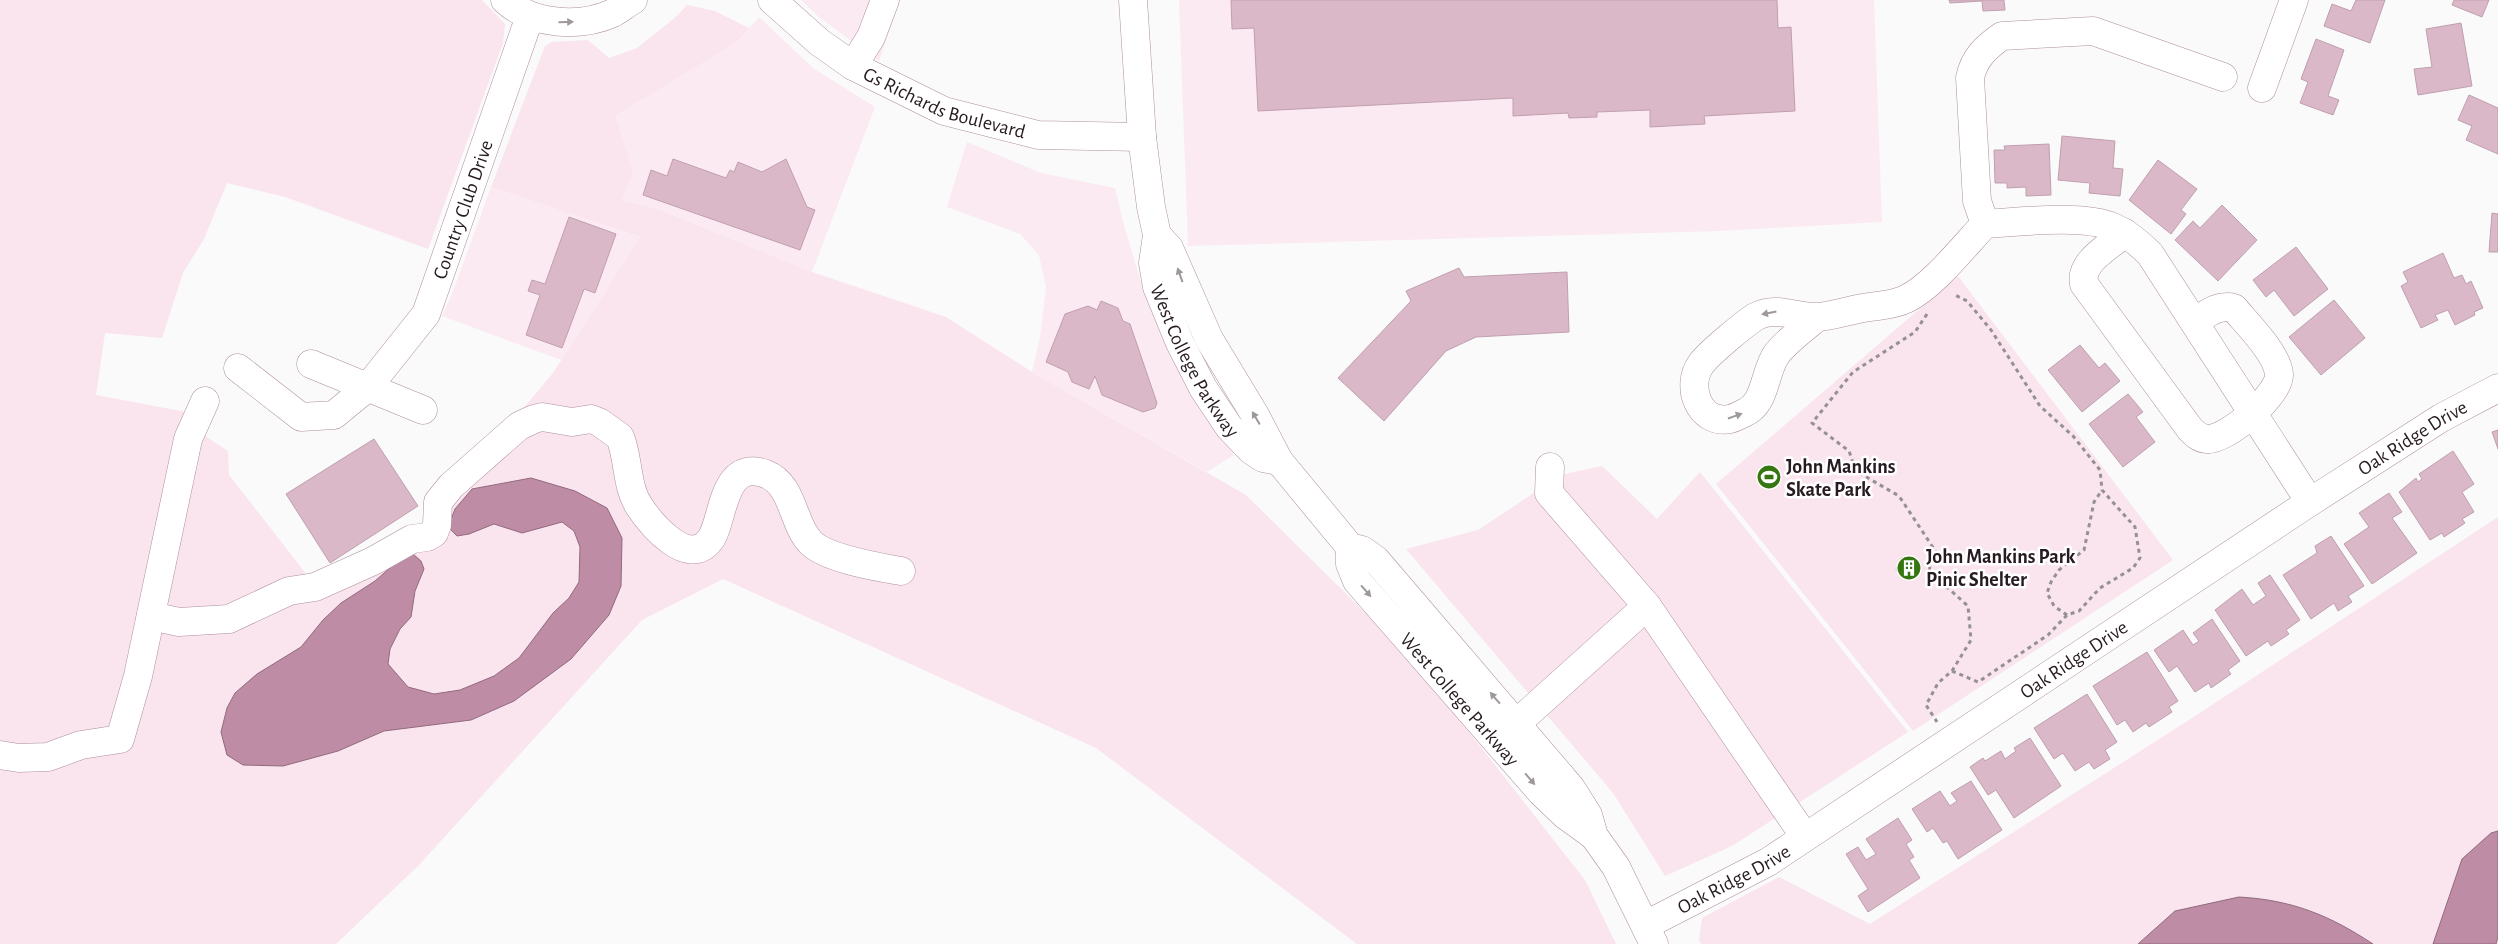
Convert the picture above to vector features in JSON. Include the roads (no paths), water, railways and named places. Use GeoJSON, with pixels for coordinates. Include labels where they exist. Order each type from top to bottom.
{"type":"FeatureCollection","features":[{"type":"Feature","properties":{"kind":"street"},"geometry":{"type":"LineString","coordinates":[[504,0],[530,16],[558,22],[586,21],[612,13],[633,0]]}},
{"type":"Feature","properties":{"kind":"street","name":"Gs Richards Boulevard"},"geometry":{"type":"LineString","coordinates":[[772,0],[819,42],[853,66],[944,111],[1038,135],[1142,138]]}},
{"type":"Feature","properties":{"kind":"street"},"geometry":{"type":"LineString","coordinates":[[853,66],[871,37],[885,0]]}},
{"type":"Feature","properties":{"kind":"street","name":"West College Parkway"},"geometry":{"type":"LineString","coordinates":[[1134,0],[1142,138],[1151,207],[1157,235],[1169,248],[1209,339],[1255,415],[1279,461],[1350,547],[1362,550],[1376,560],[1517,723],[1571,788],[1588,815],[1594,836]]}},
{"type":"Feature","properties":{"kind":"street"},"geometry":{"type":"LineString","coordinates":[[2262,88],[2294,0]]}},
{"type":"Feature","properties":{"kind":"street","name":"Country Club Drive"},"geometry":{"type":"LineString","coordinates":[[238,368],[301,417],[334,415],[368,387],[426,314],[530,16]]}},
{"type":"Feature","properties":{"kind":"street"},"geometry":{"type":"LineString","coordinates":[[1985,224],[1977,201],[1970,78],[1976,60],[1992,43],[2002,36],[2093,31],[2223,78]]}},
{"type":"Feature","properties":{"kind":"street"},"geometry":{"type":"LineString","coordinates":[[1817,317],[1776,355],[1764,389],[1749,411],[1729,419],[1713,417],[1695,399],[1695,375],[1701,363],[1756,316],[1771,311],[1817,317],[1870,307],[1886,306],[1907,299],[1940,272],[1985,224],[2061,220],[2094,222],[2112,226],[2126,233],[2150,254],[2254,412],[2310,502]]}},
{"type":"Feature","properties":{"kind":"street"},"geometry":{"type":"LineString","coordinates":[[2126,233],[2085,266],[2082,275],[2084,284],[2197,436],[2207,440],[2218,437],[2254,412],[2272,394],[2279,381],[2279,372],[2272,355],[2234,308],[2226,306],[2214,309],[2194,322]]}},
{"type":"Feature","properties":{"kind":"street"},"geometry":{"type":"LineString","coordinates":[[310,364],[423,410]]}},
{"type":"Feature","properties":{"kind":"street","name":"Oak Ridge Drive"},"geometry":{"type":"LineString","coordinates":[[1650,935],[1768,862],[2310,502],[2441,418],[2498,388]]}},
{"type":"Feature","properties":{"kind":"street"},"geometry":{"type":"LineString","coordinates":[[0,755],[19,758],[48,757],[81,745],[120,739],[138,676],[188,439],[205,401]]}},
{"type":"Feature","properties":{"kind":"street"},"geometry":{"type":"LineString","coordinates":[[151,616],[179,622],[229,619],[289,591],[315,587],[373,560],[412,539],[426,537],[434,533],[437,525],[438,502],[451,486],[519,426],[542,417],[572,422],[591,419],[599,422],[620,437],[636,502],[660,533],[681,546],[697,549],[711,540],[724,497],[735,481],[748,473],[762,473],[769,475],[785,492],[801,527],[811,542],[818,548],[862,564],[901,571]]}},
{"type":"Feature","properties":{"kind":"street"},"geometry":{"type":"LineString","coordinates":[[1550,467],[1549,494],[1647,606],[1805,837]]}},
{"type":"Feature","properties":{"kind":"street","name":"West College Parkway"},"geometry":{"type":"LineString","coordinates":[[1350,547],[1350,564],[1357,581],[1541,792],[1566,815],[1594,836],[1616,867],[1650,935]]}},
{"type":"Feature","properties":{"kind":"street"},"geometry":{"type":"LineString","coordinates":[[1517,723],[1647,606]]}},
{"type":"Feature","properties":{"kind":"place","name":"John Mankins Skate Park"},"geometry":{"type":"Point","coordinates":[1769,477]}},
{"type":"Feature","properties":{"kind":"place","name":"John Mankins Park Pinic Shelter"},"geometry":{"type":"Point","coordinates":[1909,568]}}]}
